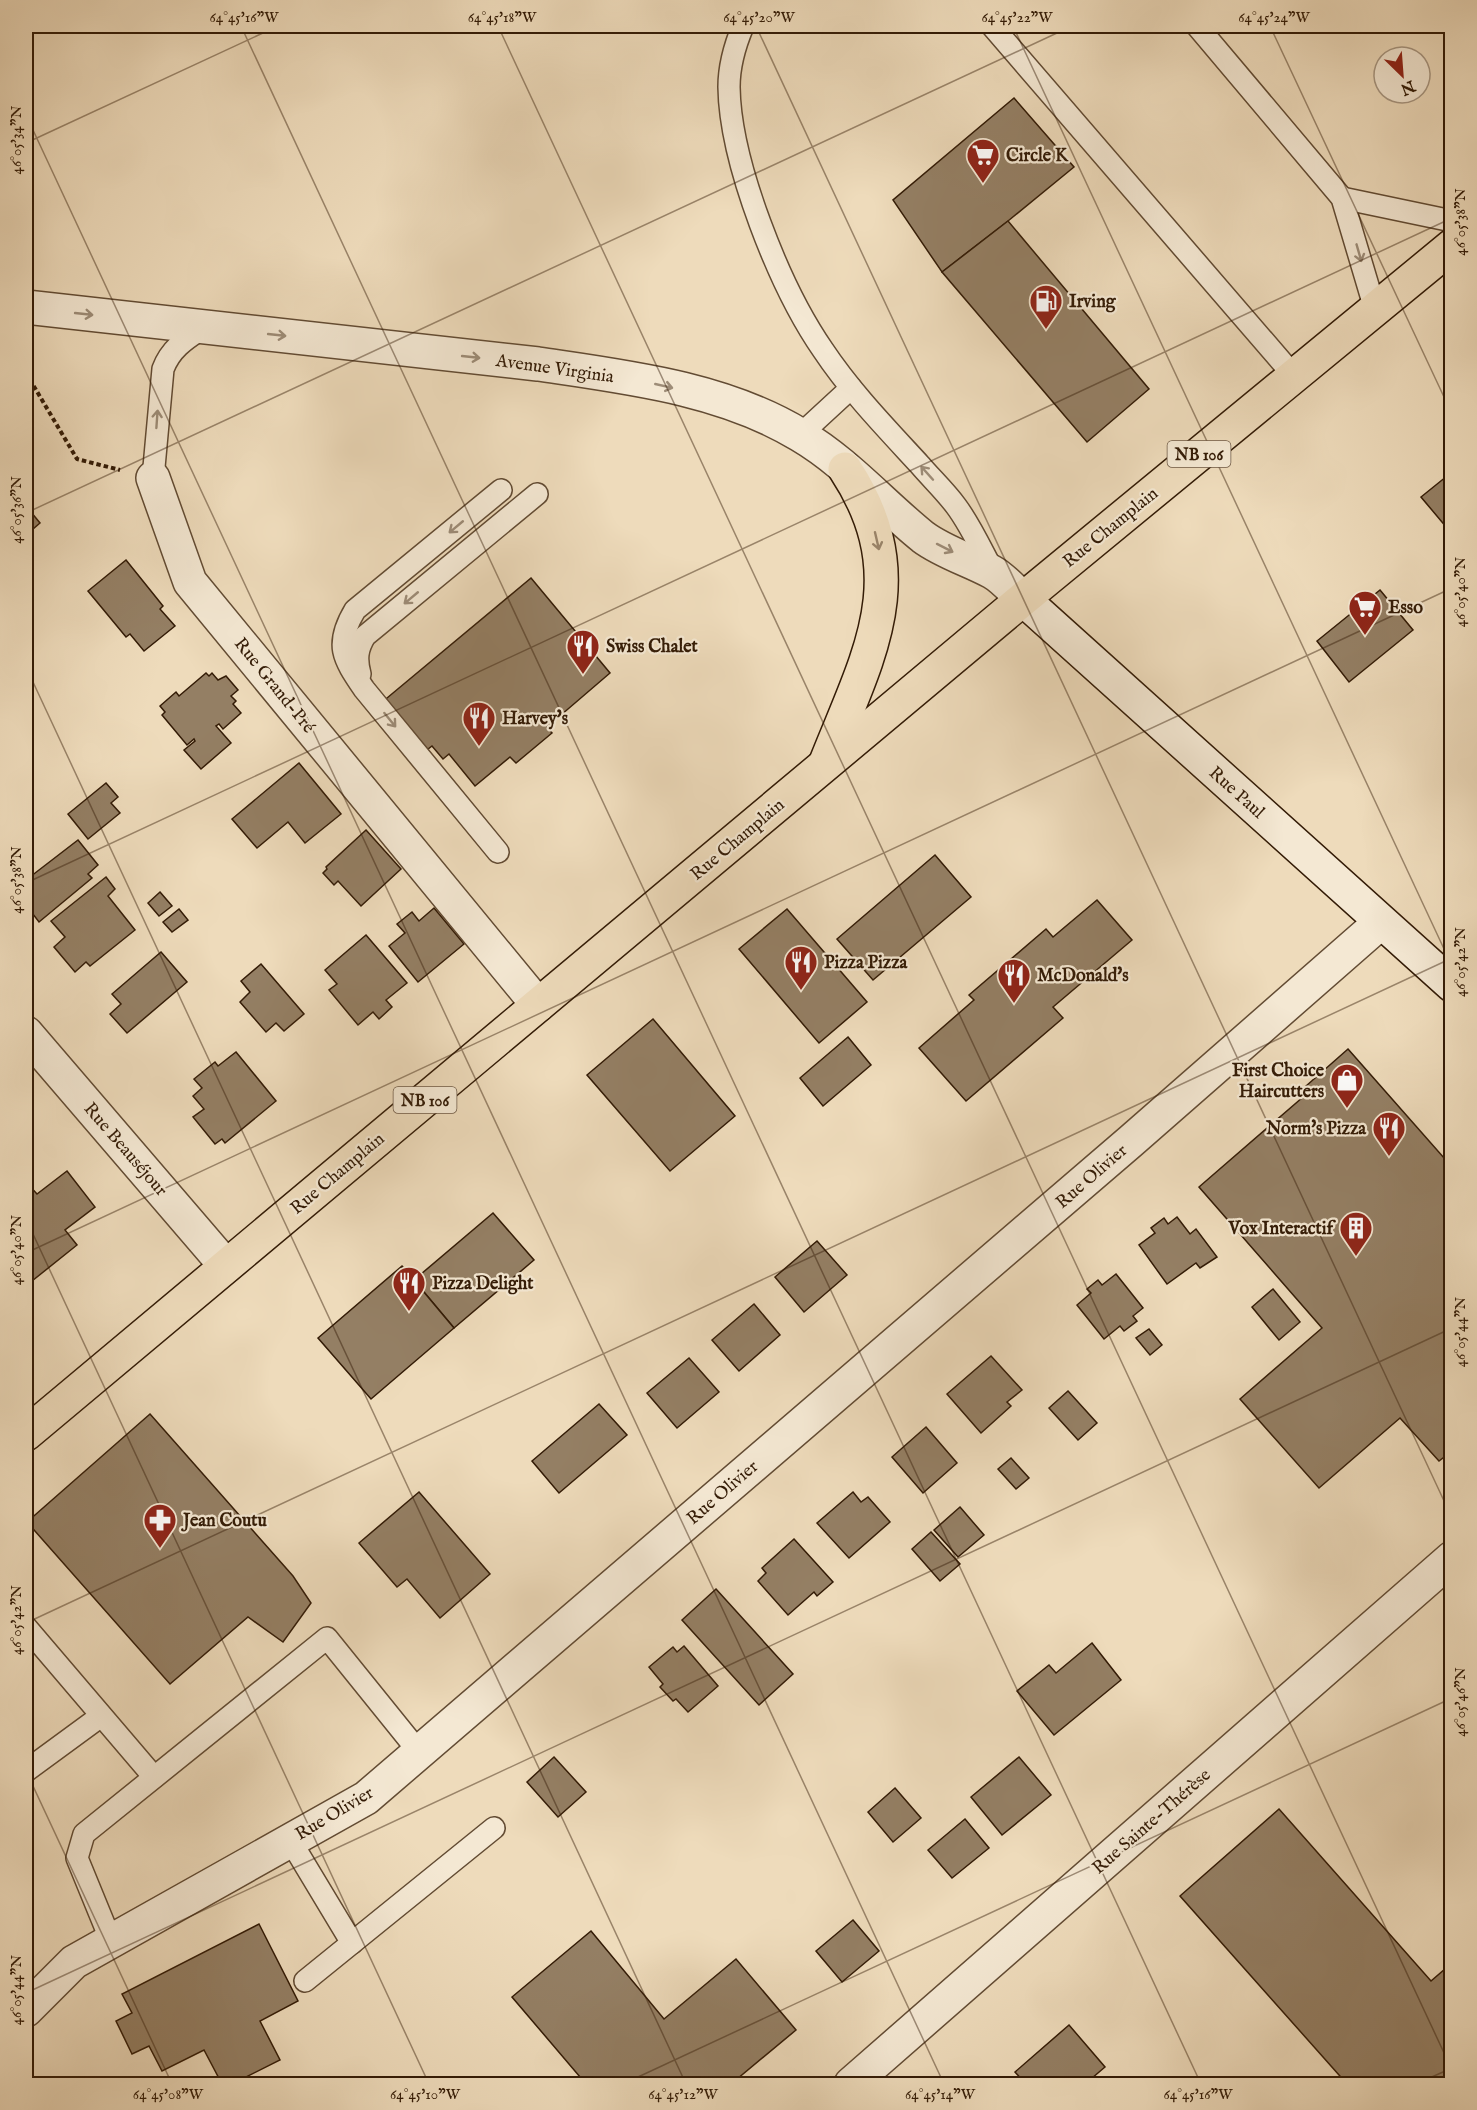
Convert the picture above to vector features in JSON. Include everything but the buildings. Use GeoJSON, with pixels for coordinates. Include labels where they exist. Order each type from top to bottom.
{"type":"FeatureCollection","features":[{"type":"Feature","properties":{"kind":"main road","name":"Rue Champlain"},"geometry":{"type":"LineString","coordinates":[[26,1434],[1023,599],[1452,246]]}},
{"type":"Feature","properties":{"kind":"main road"},"geometry":{"type":"LineString","coordinates":[[825,766],[874,640],[880,609],[881,560],[876,538],[861,493],[845,469]]}},
{"type":"Feature","properties":{"kind":"street","name":"Avenue Virginia"},"geometry":{"type":"LineString","coordinates":[[26,307],[538,364],[597,373],[705,396],[762,415],[800,435],[845,469],[925,538],[995,573],[1023,599]]}},
{"type":"Feature","properties":{"kind":"street","name":"Rue Grand-Pré"},"geometry":{"type":"LineString","coordinates":[[153,478],[190,582],[538,1005]]}},
{"type":"Feature","properties":{"kind":"street","name":"Rue Paul"},"geometry":{"type":"LineString","coordinates":[[1023,599],[1452,985]]}},
{"type":"Feature","properties":{"kind":"street","name":"Rue Olivier"},"geometry":{"type":"LineString","coordinates":[[26,2010],[74,1962],[366,1798],[1131,1141],[1381,922]]}},
{"type":"Feature","properties":{"kind":"street","name":"Rue Beauséjour"},"geometry":{"type":"LineString","coordinates":[[26,1033],[226,1266]]}},
{"type":"Feature","properties":{"kind":"street","name":"Rue Sainte-Thérèse"},"geometry":{"type":"LineString","coordinates":[[851,2085],[1452,1558]]}},
{"type":"Feature","properties":{"kind":"lane"},"geometry":{"type":"LineString","coordinates":[[743,26],[733,49],[729,86],[731,108],[751,194],[773,253],[800,311],[822,349],[851,388],[956,506],[995,573]]}},
{"type":"Feature","properties":{"kind":"lane"},"geometry":{"type":"LineString","coordinates":[[992,26],[1294,376]]}},
{"type":"Feature","properties":{"kind":"lane"},"geometry":{"type":"LineString","coordinates":[[1197,26],[1342,198],[1375,309]]}},
{"type":"Feature","properties":{"kind":"lane"},"geometry":{"type":"LineString","coordinates":[[1342,198],[1452,220]]}},
{"type":"Feature","properties":{"kind":"lane","name":"Rue Grand-Pré"},"geometry":{"type":"LineString","coordinates":[[153,478],[163,369],[168,356],[175,348],[204,327]]}},
{"type":"Feature","properties":{"kind":"lane"},"geometry":{"type":"LineString","coordinates":[[800,435],[851,388]]}},
{"type":"Feature","properties":{"kind":"lane"},"geometry":{"type":"LineString","coordinates":[[498,852],[364,689],[350,668],[343,646],[345,627],[355,610],[501,490]]}},
{"type":"Feature","properties":{"kind":"lane"},"geometry":{"type":"LineString","coordinates":[[364,689],[357,657],[365,636],[537,494]]}},
{"type":"Feature","properties":{"kind":"lane"},"geometry":{"type":"LineString","coordinates":[[26,1627],[154,1777]]}},
{"type":"Feature","properties":{"kind":"lane"},"geometry":{"type":"LineString","coordinates":[[111,1941],[77,1858],[84,1834],[327,1638],[419,1752]]}},
{"type":"Feature","properties":{"kind":"lane"},"geometry":{"type":"LineString","coordinates":[[26,1771],[101,1716]]}},
{"type":"Feature","properties":{"kind":"lane"},"geometry":{"type":"LineString","coordinates":[[305,1981],[494,1827]]}},
{"type":"Feature","properties":{"kind":"lane"},"geometry":{"type":"LineString","coordinates":[[290,1840],[352,1943]]}},
{"type":"Feature","properties":{"kind":"path"},"geometry":{"type":"LineString","coordinates":[[26,373],[77,459],[153,478]]}},
{"type":"Feature","properties":{"kind":"place","name":"Circle K"},"geometry":{"type":"Point","coordinates":[983,184]}},
{"type":"Feature","properties":{"kind":"place","name":"Irving"},"geometry":{"type":"Point","coordinates":[1046,330]}},
{"type":"Feature","properties":{"kind":"place","name":"Esso"},"geometry":{"type":"Point","coordinates":[1365,636]}},
{"type":"Feature","properties":{"kind":"place","name":"Swiss Chalet"},"geometry":{"type":"Point","coordinates":[583,675]}},
{"type":"Feature","properties":{"kind":"place","name":"Harvey's"},"geometry":{"type":"Point","coordinates":[479,747]}},
{"type":"Feature","properties":{"kind":"place","name":"Pizza Pizza"},"geometry":{"type":"Point","coordinates":[801,991]}},
{"type":"Feature","properties":{"kind":"place","name":"McDonald's"},"geometry":{"type":"Point","coordinates":[1014,1004]}},
{"type":"Feature","properties":{"kind":"place","name":"First Choice Haircutters"},"geometry":{"type":"Point","coordinates":[1347,1109]}},
{"type":"Feature","properties":{"kind":"place","name":"Norm's Pizza"},"geometry":{"type":"Point","coordinates":[1389,1157]}},
{"type":"Feature","properties":{"kind":"place","name":"Vox Interactif"},"geometry":{"type":"Point","coordinates":[1356,1257]}},
{"type":"Feature","properties":{"kind":"place","name":"Pizza Delight"},"geometry":{"type":"Point","coordinates":[409,1312]}},
{"type":"Feature","properties":{"kind":"place","name":"Jean Coutu"},"geometry":{"type":"Point","coordinates":[160,1549]}}]}
